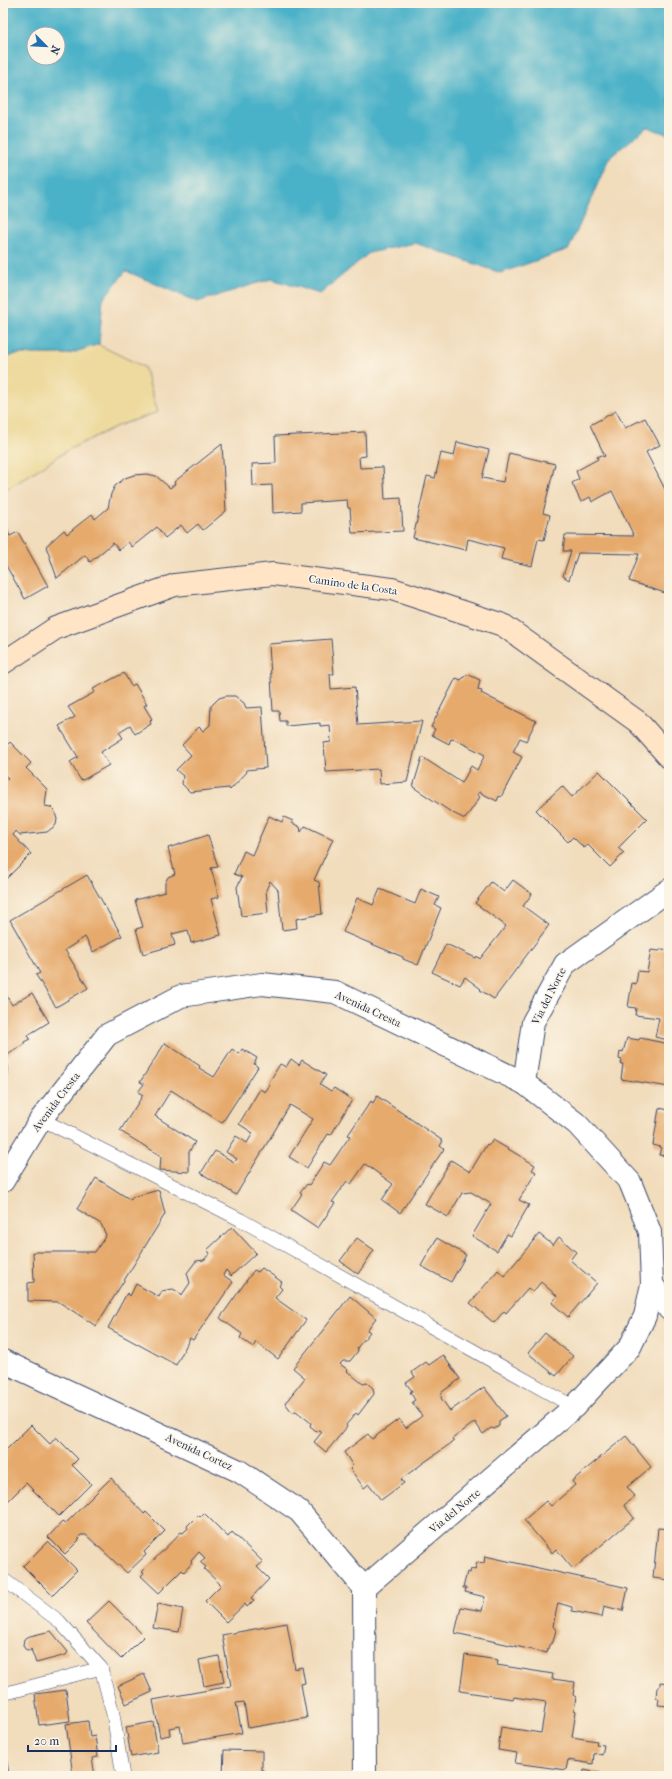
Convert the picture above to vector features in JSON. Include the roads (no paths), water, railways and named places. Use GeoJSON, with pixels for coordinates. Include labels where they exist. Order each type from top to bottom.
{"type":"FeatureCollection","features":[{"type":"Feature","properties":{"kind":"street","name":"Camino de la Costa"},"geometry":{"type":"LineString","coordinates":[[3,662],[56,628],[175,585],[273,574],[392,589],[503,624],[638,722],[669,756]]}},
{"type":"Feature","properties":{"kind":"street","name":"Via del Norte"},"geometry":{"type":"LineString","coordinates":[[524,1083],[533,1022],[564,964],[669,890]]}},
{"type":"Feature","properties":{"kind":"street","name":"Avenida Cresta"},"geometry":{"type":"LineString","coordinates":[[3,1180],[41,1119],[107,1035],[181,996],[262,984],[335,992],[524,1083],[577,1124],[630,1182],[650,1232],[652,1284]]}},
{"type":"Feature","properties":{"kind":"street","name":"Via del Norte"},"geometry":{"type":"LineString","coordinates":[[364,1588],[574,1407],[630,1347],[645,1316],[652,1284]]}},
{"type":"Feature","properties":{"kind":"street"},"geometry":{"type":"LineString","coordinates":[[652,1284],[669,1309]]}},
{"type":"Feature","properties":{"kind":"street","name":"Avenida Cortez"},"geometry":{"type":"LineString","coordinates":[[3,1360],[240,1471],[299,1511],[364,1588]]}},
{"type":"Feature","properties":{"kind":"street"},"geometry":{"type":"LineString","coordinates":[[364,1588],[365,1776]]}},
{"type":"Feature","properties":{"kind":"lane"},"geometry":{"type":"LineString","coordinates":[[41,1119],[241,1220],[574,1407]]}},
{"type":"Feature","properties":{"kind":"lane"},"geometry":{"type":"LineString","coordinates":[[3,1579],[59,1621],[101,1668],[113,1714],[123,1776]]}},
{"type":"Feature","properties":{"kind":"lane"},"geometry":{"type":"LineString","coordinates":[[3,1694],[101,1668]]}},
{"type":"Feature","properties":{"kind":"water"},"geometry":{"type":"Polygon","coordinates":[[[3,3],[669,3],[669,135],[647,127],[609,158],[569,249],[501,273],[415,243],[369,253],[320,294],[271,279],[197,302],[126,271],[103,299],[99,344],[69,354],[16,354],[3,359],[3,3]]]}}]}
